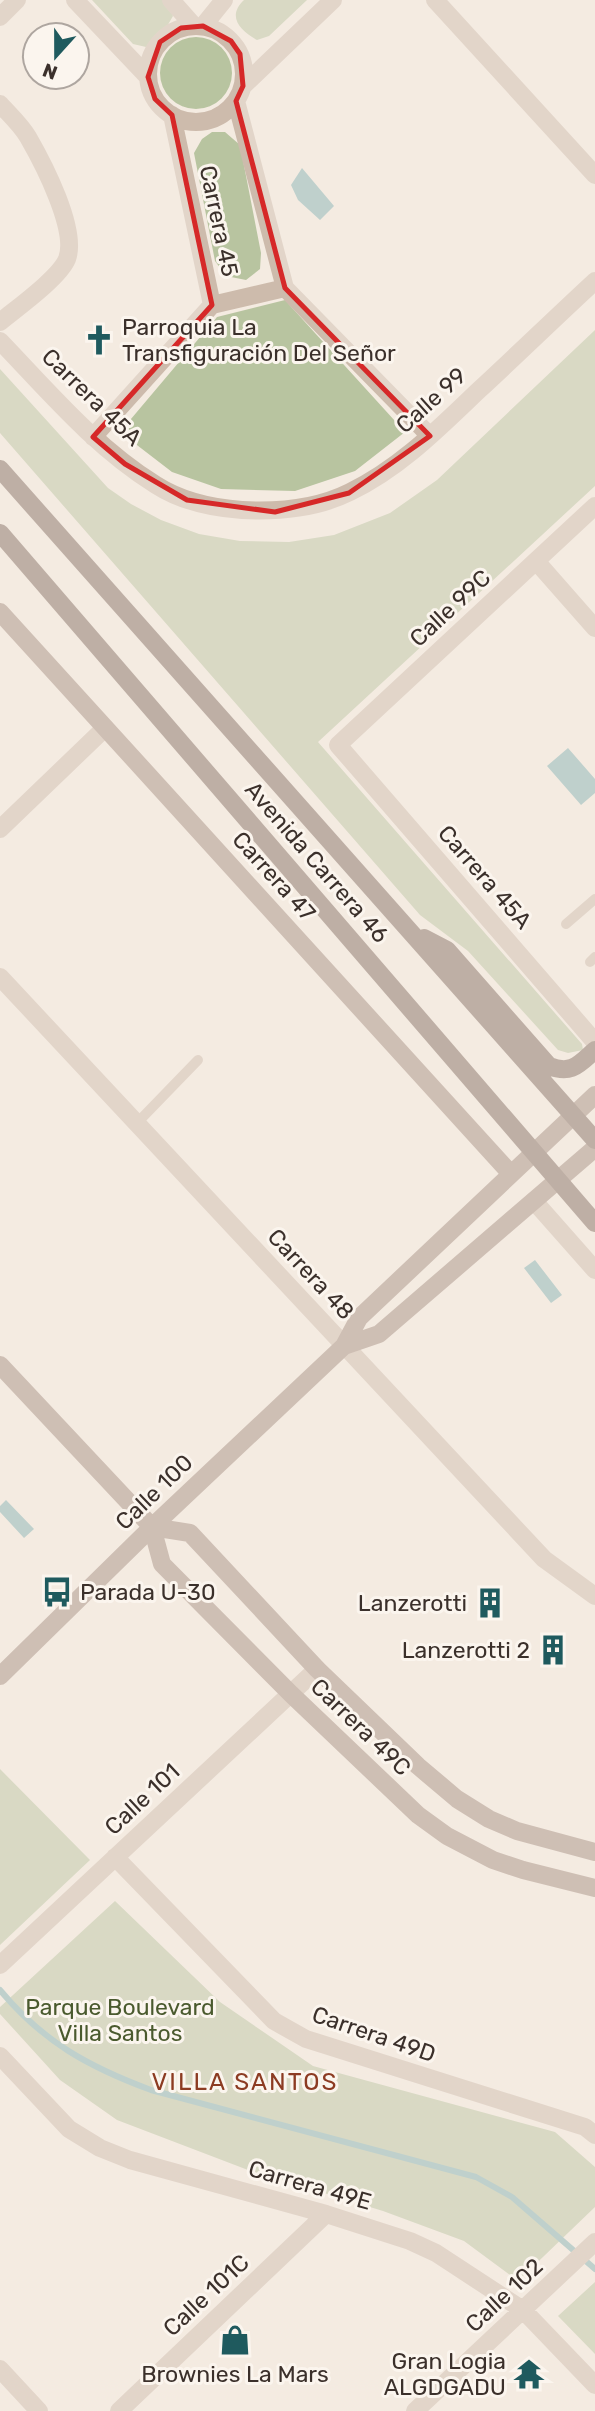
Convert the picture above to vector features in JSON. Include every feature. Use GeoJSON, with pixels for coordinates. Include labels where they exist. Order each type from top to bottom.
{"type":"FeatureCollection","features":[{"type":"Feature","properties":{"kind":"main road","name":"Avenida Carrera 46"},"geometry":{"type":"LineString","coordinates":[[0,468],[595,1140]]}},
{"type":"Feature","properties":{"kind":"main road","name":"Avenida Carrera 46"},"geometry":{"type":"LineString","coordinates":[[0,533],[595,1223]]}},
{"type":"Feature","properties":{"kind":"main road"},"geometry":{"type":"LineString","coordinates":[[413,932],[447,950],[549,1066],[569,1070],[595,1049]]}},
{"type":"Feature","properties":{"kind":"street"},"geometry":{"type":"LineString","coordinates":[[0,17],[17,0]]}},
{"type":"Feature","properties":{"kind":"street"},"geometry":{"type":"LineString","coordinates":[[75,0],[148,77]]}},
{"type":"Feature","properties":{"kind":"street"},"geometry":{"type":"LineString","coordinates":[[171,0],[198,26],[218,31],[231,41],[240,54],[244,70],[239,93]]}},
{"type":"Feature","properties":{"kind":"street"},"geometry":{"type":"LineString","coordinates":[[225,0],[198,26],[170,34],[160,42],[149,64],[148,77],[155,99],[172,115],[185,120],[200,121],[214,118],[226,111],[239,93],[332,0]]}},
{"type":"Feature","properties":{"kind":"street"},"geometry":{"type":"LineString","coordinates":[[435,0],[595,175]]}},
{"type":"Feature","properties":{"kind":"street","name":"Carrera 45"},"geometry":{"type":"LineString","coordinates":[[239,93],[285,288],[430,436]]}},
{"type":"Feature","properties":{"kind":"street"},"geometry":{"type":"LineString","coordinates":[[0,104],[27,135],[51,182],[69,241],[67,258],[60,271],[0,323]]}},
{"type":"Feature","properties":{"kind":"street","name":"Carrera 45"},"geometry":{"type":"LineString","coordinates":[[172,115],[212,305],[285,288]]}},
{"type":"Feature","properties":{"kind":"street","name":"Calle 99"},"geometry":{"type":"LineString","coordinates":[[275,512],[313,506],[349,493],[387,471],[430,436],[595,281]]}},
{"type":"Feature","properties":{"kind":"street"},"geometry":{"type":"LineString","coordinates":[[93,437],[212,305]]}},
{"type":"Feature","properties":{"kind":"street","name":"Carrera 45A"},"geometry":{"type":"LineString","coordinates":[[0,341],[93,437],[158,487],[187,500],[217,508],[275,512]]}},
{"type":"Feature","properties":{"kind":"street","name":"Calle 99C"},"geometry":{"type":"LineString","coordinates":[[338,745],[595,506]]}},
{"type":"Feature","properties":{"kind":"street"},"geometry":{"type":"LineString","coordinates":[[537,561],[595,628]]}},
{"type":"Feature","properties":{"kind":"street","name":"Carrera 47"},"geometry":{"type":"LineString","coordinates":[[0,612],[511,1174]]}},
{"type":"Feature","properties":{"kind":"street"},"geometry":{"type":"LineString","coordinates":[[0,829],[105,728]]}},
{"type":"Feature","properties":{"kind":"street","name":"Carrera 45A"},"geometry":{"type":"LineString","coordinates":[[338,745],[595,1042]]}},
{"type":"Feature","properties":{"kind":"street","name":"Carrera 48"},"geometry":{"type":"LineString","coordinates":[[0,977],[544,1559],[595,1596]]}},
{"type":"Feature","properties":{"kind":"street","name":"Calle 100"},"geometry":{"type":"LineString","coordinates":[[0,1676],[152,1527],[344,1346],[359,1318],[595,1095]]}},
{"type":"Feature","properties":{"kind":"street","name":"Calle 100"},"geometry":{"type":"LineString","coordinates":[[344,1346],[379,1334],[595,1148]]}},
{"type":"Feature","properties":{"kind":"street"},"geometry":{"type":"LineString","coordinates":[[534,1201],[595,1270]]}},
{"type":"Feature","properties":{"kind":"street","name":"Carrera 49C"},"geometry":{"type":"LineString","coordinates":[[0,1365],[152,1527],[162,1563],[291,1694],[418,1815],[470,1850],[503,1864],[595,1888]]}},
{"type":"Feature","properties":{"kind":"street","name":"Carrera 49C"},"geometry":{"type":"LineString","coordinates":[[152,1527],[190,1533],[317,1669],[418,1766],[457,1799],[489,1819],[517,1831],[595,1852]]}},
{"type":"Feature","properties":{"kind":"street","name":"Calle 101"},"geometry":{"type":"LineString","coordinates":[[1,1965],[317,1669]]}},
{"type":"Feature","properties":{"kind":"street","name":"Carrera 49D"},"geometry":{"type":"LineString","coordinates":[[115,1857],[274,2021],[295,2033],[347,2054],[585,2127],[595,2135]]}},
{"type":"Feature","properties":{"kind":"street","name":"Carrera 49E"},"geometry":{"type":"LineString","coordinates":[[0,2056],[69,2129],[100,2148],[130,2160],[326,2214],[410,2241],[436,2253],[523,2311],[595,2385]]}},
{"type":"Feature","properties":{"kind":"street","name":"Calle 101C"},"geometry":{"type":"LineString","coordinates":[[118,2411],[326,2214]]}},
{"type":"Feature","properties":{"kind":"street","name":"Calle 102"},"geometry":{"type":"LineString","coordinates":[[415,2411],[595,2242]]}},
{"type":"Feature","properties":{"kind":"street"},"geometry":{"type":"LineString","coordinates":[[0,2369],[39,2411]]}},
{"type":"Feature","properties":{"kind":"lane"},"geometry":{"type":"LineString","coordinates":[[566,925],[595,899]]}},
{"type":"Feature","properties":{"kind":"lane"},"geometry":{"type":"LineString","coordinates":[[137,1123],[198,1060]]}},
{"type":"Feature","properties":{"kind":"highlighted area"},"geometry":{"type":"Polygon","coordinates":[[[203,26],[231,41],[240,54],[243,86],[236,101],[285,288],[430,436],[349,493],[275,512],[187,500],[125,464],[93,437],[212,305],[172,115],[155,99],[148,77],[160,42],[181,28],[203,26]]]}},
{"type":"Feature","properties":{"kind":"green space"},"geometry":{"type":"Polygon","coordinates":[[[92,0],[166,0],[173,16],[162,35],[146,47],[133,44],[92,0]]]}},
{"type":"Feature","properties":{"kind":"green space"},"geometry":{"type":"Polygon","coordinates":[[[244,0],[307,0],[269,36],[257,40],[241,28],[236,18],[236,12],[244,0]]]}},
{"type":"Feature","properties":{"kind":"green space"},"geometry":{"type":"Polygon","coordinates":[[[196,37],[216,43],[226,53],[232,73],[226,93],[216,103],[196,109],[176,103],[166,93],[160,73],[166,53],[176,43],[196,37]]]}},
{"type":"Feature","properties":{"kind":"green space"},"geometry":{"type":"Polygon","coordinates":[[[212,132],[225,132],[240,145],[261,253],[260,269],[246,280],[226,276],[215,261],[194,153],[202,139],[212,132]]]}},
{"type":"Feature","properties":{"kind":"green space"},"geometry":{"type":"Polygon","coordinates":[[[285,300],[405,432],[355,471],[295,491],[221,489],[172,472],[120,432],[217,317],[285,300]]]}},
{"type":"Feature","properties":{"kind":"green space"},"geometry":{"type":"Polygon","coordinates":[[[595,330],[595,486],[318,742],[582,1044],[583,1050],[568,1053],[558,1050],[468,951],[420,915],[0,433],[0,369],[108,488],[131,504],[161,520],[199,534],[240,541],[289,542],[334,535],[390,513],[437,480],[595,330]]]}},
{"type":"Feature","properties":{"kind":"green space","name":"Parque Boulevard Villa Santos"},"geometry":{"type":"Polygon","coordinates":[[[0,1769],[90,1860],[0,1945],[0,1769]]]}},
{"type":"Feature","properties":{"kind":"green space","name":"Parque Boulevard Villa Santos"},"geometry":{"type":"Polygon","coordinates":[[[115,1901],[220,2002],[313,2066],[555,2132],[595,2167],[595,2207],[518,2281],[464,2241],[383,2211],[248,2170],[117,2120],[60,2080],[0,2014],[0,2007],[115,1901]]]}},
{"type":"Feature","properties":{"kind":"green space"},"geometry":{"type":"Polygon","coordinates":[[[595,2282],[595,2354],[558,2316],[595,2282]]]}},
{"type":"Feature","properties":{"kind":"water"},"geometry":{"type":"Polygon","coordinates":[[[302,168],[334,206],[320,220],[298,200],[291,185],[302,168]]]}},
{"type":"Feature","properties":{"kind":"water"},"geometry":{"type":"Polygon","coordinates":[[[568,748],[595,779],[595,793],[581,805],[547,766],[568,748]]]}},
{"type":"Feature","properties":{"kind":"water"},"geometry":{"type":"Polygon","coordinates":[[[535,1260],[562,1295],[551,1303],[524,1268],[535,1260]]]}},
{"type":"Feature","properties":{"kind":"water"},"geometry":{"type":"Polygon","coordinates":[[[6,1500],[34,1529],[24,1538],[0,1512],[0,1506],[6,1500]]]}},
{"type":"Feature","properties":{"kind":"waterway"},"geometry":{"type":"LineString","coordinates":[[0,1990],[33,2024],[68,2051],[128,2081],[151,2090],[476,2177],[512,2197],[595,2269]]}},
{"type":"Feature","properties":{"kind":"place","name":"Parroquia La Transfiguración Del Señor"},"geometry":{"type":"Point","coordinates":[99,340]}},
{"type":"Feature","properties":{"kind":"place","name":"Parada U-30"},"geometry":{"type":"Point","coordinates":[57,1592]}},
{"type":"Feature","properties":{"kind":"place","name":"Lanzerotti"},"geometry":{"type":"Point","coordinates":[490,1603]}},
{"type":"Feature","properties":{"kind":"place","name":"Lanzerotti 2"},"geometry":{"type":"Point","coordinates":[553,1650]}},
{"type":"Feature","properties":{"kind":"place","name":"Brownies La Mars"},"geometry":{"type":"Point","coordinates":[235,2340]}},
{"type":"Feature","properties":{"kind":"place","name":"Gran Logia ALGDGADU"},"geometry":{"type":"Point","coordinates":[529,2374]}},
{"type":"Feature","properties":{"kind":"district","name":"VILLA SANTOS"},"geometry":{"type":"Point","coordinates":[245,2082]}}]}
